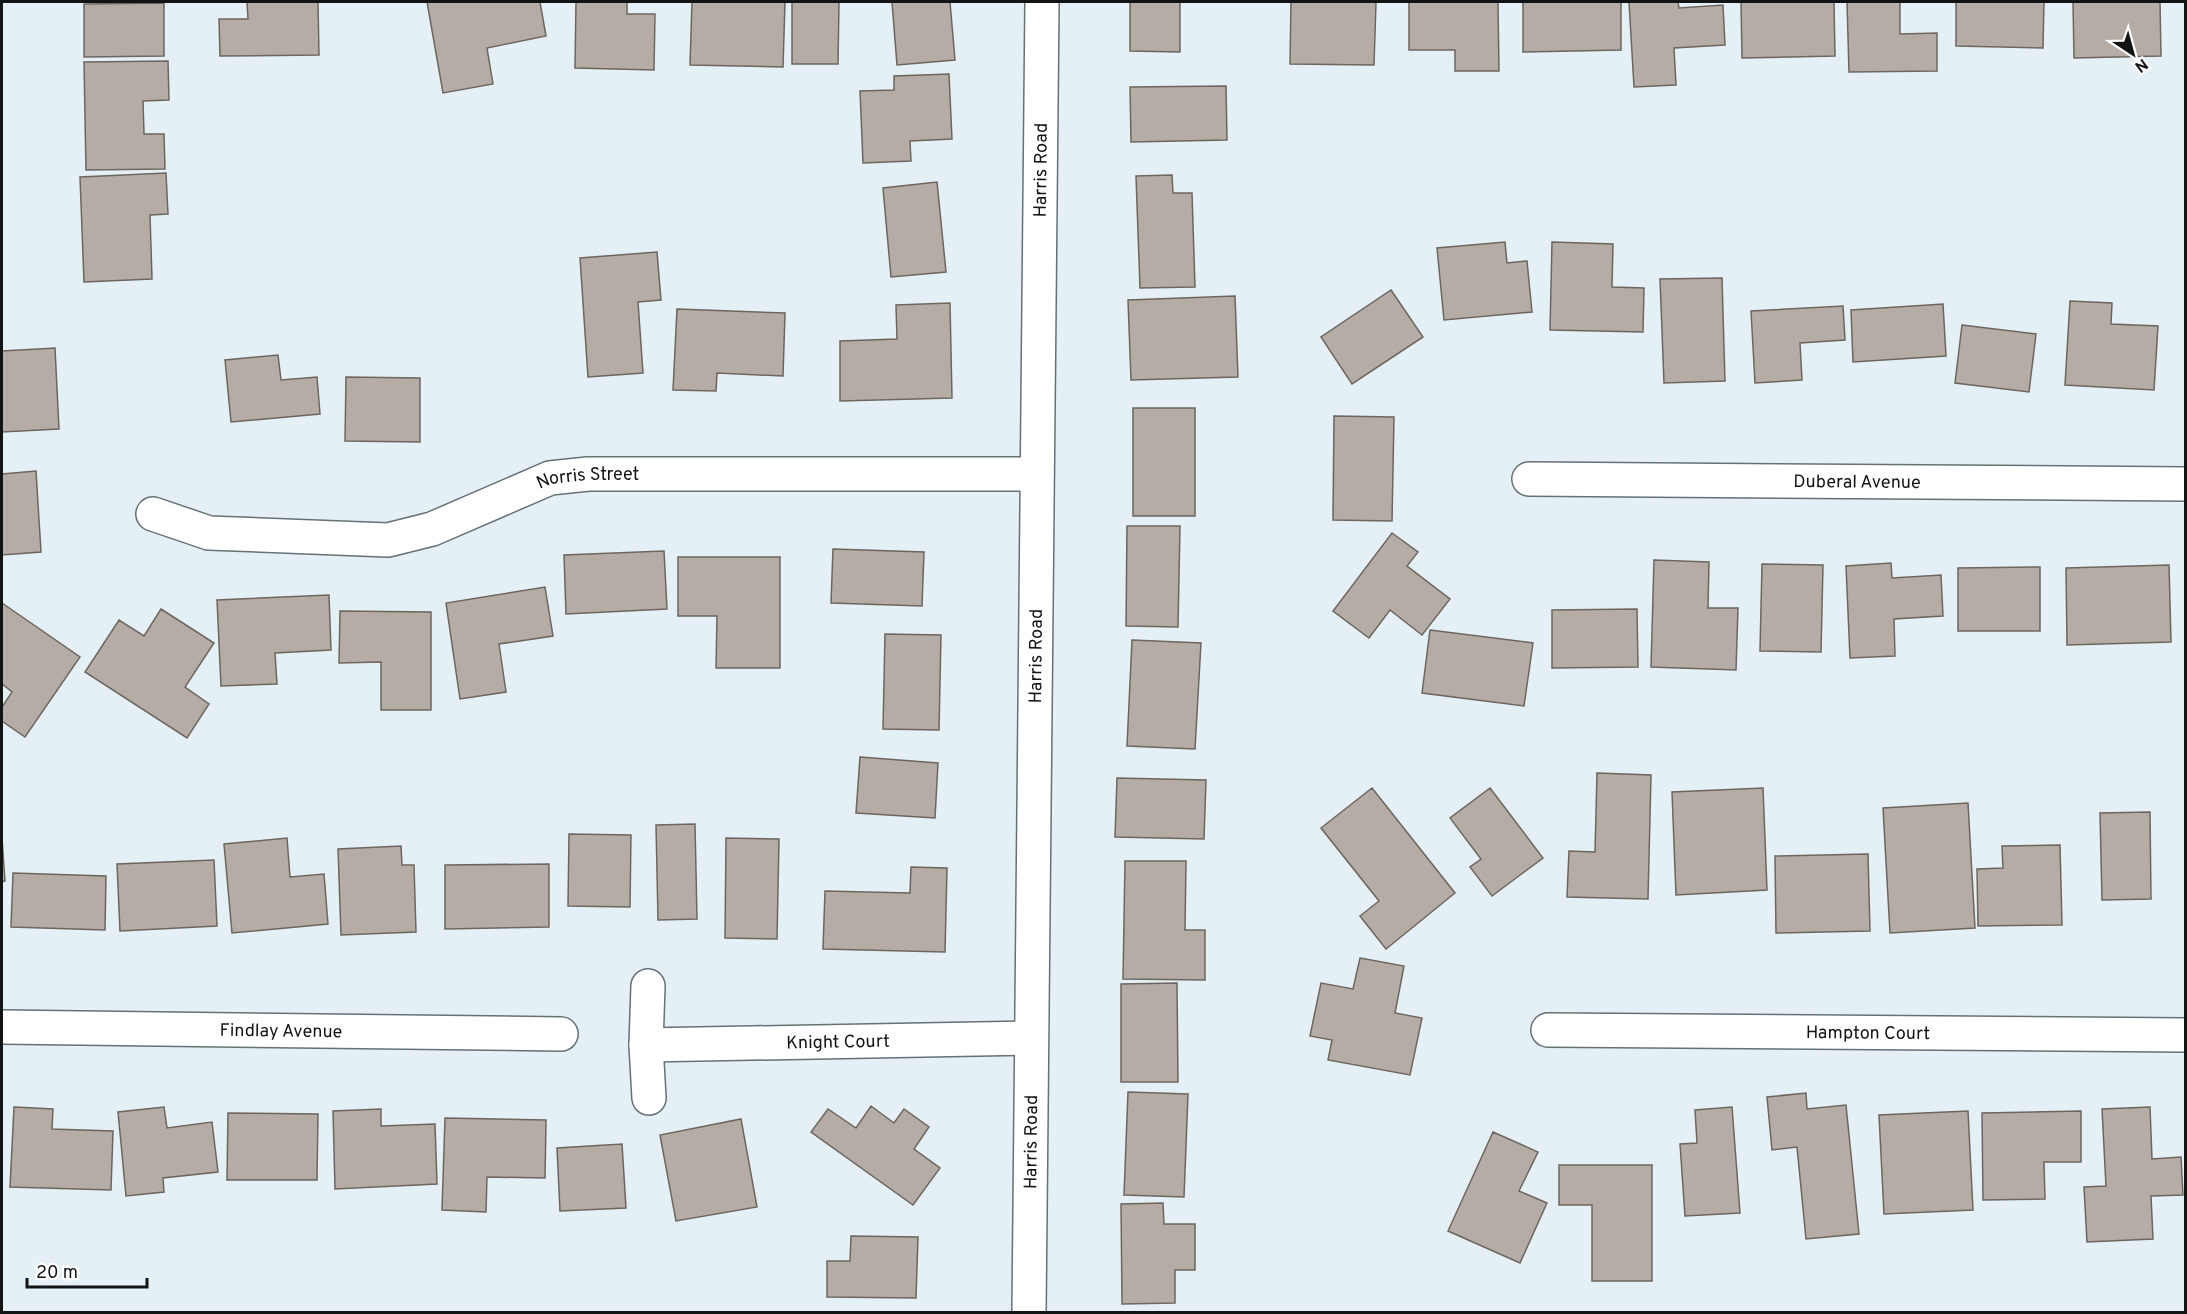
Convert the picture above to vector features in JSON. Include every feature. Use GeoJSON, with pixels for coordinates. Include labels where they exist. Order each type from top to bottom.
{"type":"FeatureCollection","features":[{"type":"Feature","properties":{"kind":"street","name":"Harris Road"},"geometry":{"type":"LineString","coordinates":[[1029,1312],[1042,2]]}},
{"type":"Feature","properties":{"kind":"street","name":"Norris Street"},"geometry":{"type":"LineString","coordinates":[[153,514],[209,533],[388,540],[432,529],[550,478],[579,475],[1037,474]]}},
{"type":"Feature","properties":{"kind":"street","name":"Duberal Avenue"},"geometry":{"type":"LineString","coordinates":[[1529,479],[2186,484]]}},
{"type":"Feature","properties":{"kind":"street"},"geometry":{"type":"LineString","coordinates":[[648,986],[646,1045],[649,1098]]}},
{"type":"Feature","properties":{"kind":"street","name":"Findlay Avenue"},"geometry":{"type":"LineString","coordinates":[[2,1027],[561,1034]]}},
{"type":"Feature","properties":{"kind":"street","name":"Hampton Court"},"geometry":{"type":"LineString","coordinates":[[1548,1030],[2186,1035]]}},
{"type":"Feature","properties":{"kind":"street","name":"Knight Court"},"geometry":{"type":"LineString","coordinates":[[646,1045],[1032,1038]]}},
{"type":"Feature","properties":{"kind":"building"},"geometry":{"type":"Polygon","coordinates":[[[247,2],[318,2],[319,55],[220,56],[219,19],[248,19],[247,2]]]}},
{"type":"Feature","properties":{"kind":"building"},"geometry":{"type":"Polygon","coordinates":[[[427,2],[540,2],[546,36],[487,48],[493,84],[443,93],[427,2]]]}},
{"type":"Feature","properties":{"kind":"building"},"geometry":{"type":"Polygon","coordinates":[[[576,2],[627,2],[627,14],[655,14],[654,70],[575,68],[576,2]]]}},
{"type":"Feature","properties":{"kind":"building"},"geometry":{"type":"Polygon","coordinates":[[[692,2],[785,2],[783,67],[690,65],[692,2]]]}},
{"type":"Feature","properties":{"kind":"building"},"geometry":{"type":"Polygon","coordinates":[[[792,2],[839,2],[838,64],[792,64],[792,2]]]}},
{"type":"Feature","properties":{"kind":"building"},"geometry":{"type":"Polygon","coordinates":[[[892,2],[950,2],[955,60],[897,65],[892,2]]]}},
{"type":"Feature","properties":{"kind":"building"},"geometry":{"type":"Polygon","coordinates":[[[1130,2],[1180,2],[1180,52],[1130,51],[1130,2]]]}},
{"type":"Feature","properties":{"kind":"building"},"geometry":{"type":"Polygon","coordinates":[[[1291,2],[1376,2],[1374,65],[1290,64],[1291,2]]]}},
{"type":"Feature","properties":{"kind":"building"},"geometry":{"type":"Polygon","coordinates":[[[1409,2],[1498,2],[1499,71],[1455,71],[1455,50],[1409,50],[1409,2]]]}},
{"type":"Feature","properties":{"kind":"building"},"geometry":{"type":"Polygon","coordinates":[[[1523,2],[1621,2],[1621,50],[1523,52],[1523,2]]]}},
{"type":"Feature","properties":{"kind":"building"},"geometry":{"type":"Polygon","coordinates":[[[1629,2],[1678,2],[1679,8],[1723,5],[1725,45],[1674,48],[1676,85],[1634,87],[1629,2]]]}},
{"type":"Feature","properties":{"kind":"building"},"geometry":{"type":"Polygon","coordinates":[[[1741,2],[1834,2],[1835,56],[1742,58],[1741,2]]]}},
{"type":"Feature","properties":{"kind":"building"},"geometry":{"type":"Polygon","coordinates":[[[1847,2],[1900,2],[1900,34],[1937,33],[1937,71],[1849,72],[1847,2]]]}},
{"type":"Feature","properties":{"kind":"building"},"geometry":{"type":"Polygon","coordinates":[[[1956,2],[2044,2],[2043,48],[1956,46],[1956,2]]]}},
{"type":"Feature","properties":{"kind":"building"},"geometry":{"type":"Polygon","coordinates":[[[2073,2],[2160,2],[2161,56],[2074,58],[2073,2]]]}},
{"type":"Feature","properties":{"kind":"building"},"geometry":{"type":"Polygon","coordinates":[[[164,3],[164,56],[84,57],[84,4],[164,3]]]}},
{"type":"Feature","properties":{"kind":"building"},"geometry":{"type":"Polygon","coordinates":[[[168,61],[169,100],[143,101],[144,134],[164,134],[165,169],[86,170],[84,62],[168,61]]]}},
{"type":"Feature","properties":{"kind":"building"},"geometry":{"type":"Polygon","coordinates":[[[949,74],[952,139],[910,141],[911,161],[863,163],[860,91],[894,90],[894,76],[949,74]]]}},
{"type":"Feature","properties":{"kind":"building"},"geometry":{"type":"Polygon","coordinates":[[[1226,86],[1227,140],[1131,142],[1130,87],[1226,86]]]}},
{"type":"Feature","properties":{"kind":"building"},"geometry":{"type":"Polygon","coordinates":[[[166,173],[168,214],[150,215],[152,279],[84,282],[80,177],[166,173]]]}},
{"type":"Feature","properties":{"kind":"building"},"geometry":{"type":"Polygon","coordinates":[[[1172,175],[1173,193],[1192,193],[1195,287],[1140,288],[1136,176],[1172,175]]]}},
{"type":"Feature","properties":{"kind":"building"},"geometry":{"type":"Polygon","coordinates":[[[937,182],[946,272],[891,277],[883,188],[937,182]]]}},
{"type":"Feature","properties":{"kind":"building"},"geometry":{"type":"Polygon","coordinates":[[[1505,242],[1507,263],[1527,261],[1532,312],[1444,320],[1437,248],[1505,242]]]}},
{"type":"Feature","properties":{"kind":"building"},"geometry":{"type":"Polygon","coordinates":[[[1552,242],[1613,244],[1612,287],[1644,288],[1643,332],[1550,330],[1552,242]]]}},
{"type":"Feature","properties":{"kind":"building"},"geometry":{"type":"Polygon","coordinates":[[[657,252],[661,300],[638,302],[643,373],[588,377],[580,258],[657,252]]]}},
{"type":"Feature","properties":{"kind":"building"},"geometry":{"type":"Polygon","coordinates":[[[1722,278],[1725,381],[1664,383],[1660,279],[1722,278]]]}},
{"type":"Feature","properties":{"kind":"building"},"geometry":{"type":"Polygon","coordinates":[[[1391,290],[1423,337],[1352,384],[1321,337],[1391,290]]]}},
{"type":"Feature","properties":{"kind":"building"},"geometry":{"type":"Polygon","coordinates":[[[1235,296],[1238,377],[1131,380],[1128,300],[1235,296]]]}},
{"type":"Feature","properties":{"kind":"building"},"geometry":{"type":"Polygon","coordinates":[[[2070,301],[2112,303],[2111,324],[2158,326],[2154,390],[2065,385],[2070,301]]]}},
{"type":"Feature","properties":{"kind":"building"},"geometry":{"type":"Polygon","coordinates":[[[950,303],[952,398],[840,401],[840,341],[897,339],[896,305],[950,303]]]}},
{"type":"Feature","properties":{"kind":"building"},"geometry":{"type":"Polygon","coordinates":[[[1943,304],[1946,356],[1853,362],[1851,310],[1943,304]]]}},
{"type":"Feature","properties":{"kind":"building"},"geometry":{"type":"Polygon","coordinates":[[[1843,306],[1845,340],[1800,343],[1802,380],[1755,383],[1751,311],[1843,306]]]}},
{"type":"Feature","properties":{"kind":"building"},"geometry":{"type":"Polygon","coordinates":[[[677,309],[785,313],[783,376],[717,373],[716,391],[673,390],[677,309]]]}},
{"type":"Feature","properties":{"kind":"building"},"geometry":{"type":"Polygon","coordinates":[[[1962,325],[2036,334],[2029,392],[1955,383],[1962,325]]]}},
{"type":"Feature","properties":{"kind":"building"},"geometry":{"type":"Polygon","coordinates":[[[55,348],[59,429],[2,432],[2,351],[55,348]]]}},
{"type":"Feature","properties":{"kind":"building"},"geometry":{"type":"Polygon","coordinates":[[[278,355],[281,380],[317,377],[320,414],[231,422],[225,360],[278,355]]]}},
{"type":"Feature","properties":{"kind":"building"},"geometry":{"type":"Polygon","coordinates":[[[346,377],[420,378],[420,442],[345,441],[346,377]]]}},
{"type":"Feature","properties":{"kind":"building"},"geometry":{"type":"Polygon","coordinates":[[[1133,408],[1195,408],[1195,516],[1133,516],[1133,408]]]}},
{"type":"Feature","properties":{"kind":"building"},"geometry":{"type":"Polygon","coordinates":[[[1334,416],[1394,417],[1392,521],[1333,520],[1334,416]]]}},
{"type":"Feature","properties":{"kind":"building"},"geometry":{"type":"Polygon","coordinates":[[[36,471],[41,552],[2,555],[2,474],[36,471]]]}},
{"type":"Feature","properties":{"kind":"building"},"geometry":{"type":"Polygon","coordinates":[[[1127,526],[1180,526],[1178,627],[1126,626],[1127,526]]]}},
{"type":"Feature","properties":{"kind":"building"},"geometry":{"type":"Polygon","coordinates":[[[1392,533],[1418,552],[1407,566],[1450,599],[1422,635],[1390,610],[1369,638],[1333,611],[1392,533]]]}},
{"type":"Feature","properties":{"kind":"building"},"geometry":{"type":"Polygon","coordinates":[[[833,549],[924,552],[922,606],[831,603],[833,549]]]}},
{"type":"Feature","properties":{"kind":"building"},"geometry":{"type":"Polygon","coordinates":[[[664,551],[667,609],[566,614],[564,555],[664,551]]]}},
{"type":"Feature","properties":{"kind":"building"},"geometry":{"type":"Polygon","coordinates":[[[678,557],[780,557],[780,668],[716,668],[717,616],[678,616],[678,557]]]}},
{"type":"Feature","properties":{"kind":"building"},"geometry":{"type":"Polygon","coordinates":[[[1654,560],[1709,562],[1708,608],[1738,608],[1736,670],[1651,667],[1654,560]]]}},
{"type":"Feature","properties":{"kind":"building"},"geometry":{"type":"Polygon","coordinates":[[[1891,563],[1892,578],[1941,575],[1943,616],[1894,619],[1895,656],[1850,658],[1846,566],[1891,563]]]}},
{"type":"Feature","properties":{"kind":"building"},"geometry":{"type":"Polygon","coordinates":[[[1762,564],[1823,565],[1821,652],[1760,651],[1762,564]]]}},
{"type":"Feature","properties":{"kind":"building"},"geometry":{"type":"Polygon","coordinates":[[[2169,565],[2171,642],[2067,645],[2066,568],[2169,565]]]}},
{"type":"Feature","properties":{"kind":"building"},"geometry":{"type":"Polygon","coordinates":[[[2040,567],[2040,631],[1958,631],[1958,568],[2040,567]]]}},
{"type":"Feature","properties":{"kind":"building"},"geometry":{"type":"Polygon","coordinates":[[[545,587],[553,636],[499,644],[506,692],[460,699],[446,603],[545,587]]]}},
{"type":"Feature","properties":{"kind":"building"},"geometry":{"type":"Polygon","coordinates":[[[329,595],[331,650],[275,653],[277,684],[221,686],[217,600],[329,595]]]}},
{"type":"Feature","properties":{"kind":"building"},"geometry":{"type":"Polygon","coordinates":[[[2,603],[80,657],[25,737],[2,721],[2,707],[12,692],[2,684],[2,603]]]}},
{"type":"Feature","properties":{"kind":"building"},"geometry":{"type":"Polygon","coordinates":[[[161,609],[214,643],[185,687],[209,704],[187,738],[85,672],[119,620],[144,636],[161,609]]]}},
{"type":"Feature","properties":{"kind":"building"},"geometry":{"type":"Polygon","coordinates":[[[1637,609],[1638,667],[1552,668],[1552,610],[1637,609]]]}},
{"type":"Feature","properties":{"kind":"building"},"geometry":{"type":"Polygon","coordinates":[[[340,611],[431,612],[431,710],[381,710],[381,662],[339,663],[340,611]]]}},
{"type":"Feature","properties":{"kind":"building"},"geometry":{"type":"Polygon","coordinates":[[[1430,630],[1533,643],[1524,706],[1422,693],[1430,630]]]}},
{"type":"Feature","properties":{"kind":"building"},"geometry":{"type":"Polygon","coordinates":[[[885,634],[941,635],[939,730],[883,729],[885,634]]]}},
{"type":"Feature","properties":{"kind":"building"},"geometry":{"type":"Polygon","coordinates":[[[1132,640],[1201,643],[1195,749],[1127,746],[1132,640]]]}},
{"type":"Feature","properties":{"kind":"building"},"geometry":{"type":"Polygon","coordinates":[[[860,757],[938,763],[935,818],[856,813],[860,757]]]}},
{"type":"Feature","properties":{"kind":"building"},"geometry":{"type":"Polygon","coordinates":[[[1597,773],[1651,775],[1648,899],[1567,897],[1569,851],[1595,852],[1597,773]]]}},
{"type":"Feature","properties":{"kind":"building"},"geometry":{"type":"Polygon","coordinates":[[[1117,778],[1206,780],[1204,839],[1115,837],[1117,778]]]}},
{"type":"Feature","properties":{"kind":"building"},"geometry":{"type":"Polygon","coordinates":[[[1372,788],[1455,893],[1386,949],[1360,916],[1379,901],[1321,828],[1372,788]]]}},
{"type":"Feature","properties":{"kind":"building"},"geometry":{"type":"Polygon","coordinates":[[[1490,788],[1543,858],[1492,896],[1470,867],[1481,859],[1450,818],[1490,788]]]}},
{"type":"Feature","properties":{"kind":"building"},"geometry":{"type":"Polygon","coordinates":[[[1763,788],[1767,890],[1676,895],[1672,792],[1763,788]]]}},
{"type":"Feature","properties":{"kind":"building"},"geometry":{"type":"Polygon","coordinates":[[[1968,803],[1975,928],[1890,933],[1883,808],[1968,803]]]}},
{"type":"Feature","properties":{"kind":"building"},"geometry":{"type":"Polygon","coordinates":[[[2150,812],[2151,899],[2102,900],[2100,813],[2150,812]]]}},
{"type":"Feature","properties":{"kind":"building"},"geometry":{"type":"Polygon","coordinates":[[[695,824],[697,919],[658,920],[656,825],[695,824]]]}},
{"type":"Feature","properties":{"kind":"building"},"geometry":{"type":"Polygon","coordinates":[[[569,834],[631,835],[630,907],[568,906],[569,834]]]}},
{"type":"Feature","properties":{"kind":"building"},"geometry":{"type":"Polygon","coordinates":[[[2,838],[5,881],[2,882],[2,838]]]}},
{"type":"Feature","properties":{"kind":"building"},"geometry":{"type":"Polygon","coordinates":[[[287,838],[290,877],[324,874],[328,924],[232,933],[224,844],[287,838]]]}},
{"type":"Feature","properties":{"kind":"building"},"geometry":{"type":"Polygon","coordinates":[[[726,838],[779,839],[777,939],[725,938],[726,838]]]}},
{"type":"Feature","properties":{"kind":"building"},"geometry":{"type":"Polygon","coordinates":[[[2060,845],[2062,925],[1978,926],[1977,869],[2003,868],[2002,846],[2060,845]]]}},
{"type":"Feature","properties":{"kind":"building"},"geometry":{"type":"Polygon","coordinates":[[[401,846],[402,865],[414,865],[416,932],[341,935],[338,849],[401,846]]]}},
{"type":"Feature","properties":{"kind":"building"},"geometry":{"type":"Polygon","coordinates":[[[1868,854],[1870,931],[1776,933],[1775,856],[1868,854]]]}},
{"type":"Feature","properties":{"kind":"building"},"geometry":{"type":"Polygon","coordinates":[[[214,860],[217,926],[120,931],[117,864],[214,860]]]}},
{"type":"Feature","properties":{"kind":"building"},"geometry":{"type":"Polygon","coordinates":[[[1125,861],[1186,861],[1185,930],[1205,930],[1205,980],[1123,979],[1125,861]]]}},
{"type":"Feature","properties":{"kind":"building"},"geometry":{"type":"Polygon","coordinates":[[[549,864],[549,927],[445,929],[445,865],[549,864]]]}},
{"type":"Feature","properties":{"kind":"building"},"geometry":{"type":"Polygon","coordinates":[[[911,867],[947,868],[945,952],[823,949],[825,891],[910,893],[911,867]]]}},
{"type":"Feature","properties":{"kind":"building"},"geometry":{"type":"Polygon","coordinates":[[[13,873],[106,876],[105,930],[11,927],[13,873]]]}},
{"type":"Feature","properties":{"kind":"building"},"geometry":{"type":"Polygon","coordinates":[[[1360,958],[1404,966],[1395,1013],[1422,1018],[1410,1075],[1328,1060],[1332,1040],[1310,1036],[1321,983],[1353,989],[1360,958]]]}},
{"type":"Feature","properties":{"kind":"building"},"geometry":{"type":"Polygon","coordinates":[[[1177,983],[1178,1082],[1121,1082],[1121,984],[1177,983]]]}},
{"type":"Feature","properties":{"kind":"building"},"geometry":{"type":"Polygon","coordinates":[[[1128,1092],[1188,1094],[1184,1197],[1124,1195],[1128,1092]]]}},
{"type":"Feature","properties":{"kind":"building"},"geometry":{"type":"Polygon","coordinates":[[[1806,1093],[1807,1109],[1846,1105],[1859,1234],[1806,1239],[1797,1147],[1772,1150],[1767,1097],[1806,1093]]]}},
{"type":"Feature","properties":{"kind":"building"},"geometry":{"type":"Polygon","coordinates":[[[871,1106],[894,1123],[904,1109],[929,1127],[914,1149],[940,1168],[913,1205],[811,1132],[828,1109],[856,1128],[871,1106]]]}},
{"type":"Feature","properties":{"kind":"building"},"geometry":{"type":"Polygon","coordinates":[[[14,1107],[53,1109],[52,1129],[113,1131],[111,1190],[10,1187],[14,1107]]]}},
{"type":"Feature","properties":{"kind":"building"},"geometry":{"type":"Polygon","coordinates":[[[164,1107],[167,1128],[212,1122],[218,1172],[163,1178],[164,1192],[126,1196],[118,1112],[164,1107]]]}},
{"type":"Feature","properties":{"kind":"building"},"geometry":{"type":"Polygon","coordinates":[[[1732,1107],[1740,1213],[1685,1216],[1680,1144],[1697,1143],[1695,1110],[1732,1107]]]}},
{"type":"Feature","properties":{"kind":"building"},"geometry":{"type":"Polygon","coordinates":[[[2150,1107],[2152,1159],[2181,1157],[2183,1195],[2151,1196],[2153,1239],[2087,1242],[2084,1187],[2106,1186],[2102,1109],[2150,1107]]]}},
{"type":"Feature","properties":{"kind":"building"},"geometry":{"type":"Polygon","coordinates":[[[381,1109],[381,1126],[435,1124],[437,1184],[335,1189],[333,1111],[381,1109]]]}},
{"type":"Feature","properties":{"kind":"building"},"geometry":{"type":"Polygon","coordinates":[[[1968,1111],[1973,1210],[1884,1214],[1879,1115],[1968,1111]]]}},
{"type":"Feature","properties":{"kind":"building"},"geometry":{"type":"Polygon","coordinates":[[[2081,1111],[2081,1162],[2044,1162],[2045,1199],[1983,1200],[1982,1113],[2081,1111]]]}},
{"type":"Feature","properties":{"kind":"building"},"geometry":{"type":"Polygon","coordinates":[[[228,1113],[318,1114],[317,1180],[227,1180],[228,1113]]]}},
{"type":"Feature","properties":{"kind":"building"},"geometry":{"type":"Polygon","coordinates":[[[445,1118],[546,1120],[545,1178],[487,1177],[486,1212],[442,1210],[445,1118]]]}},
{"type":"Feature","properties":{"kind":"building"},"geometry":{"type":"Polygon","coordinates":[[[741,1119],[757,1207],[676,1221],[660,1135],[741,1119]]]}},
{"type":"Feature","properties":{"kind":"building"},"geometry":{"type":"Polygon","coordinates":[[[1493,1132],[1538,1152],[1519,1191],[1547,1203],[1520,1263],[1448,1231],[1493,1132]]]}},
{"type":"Feature","properties":{"kind":"building"},"geometry":{"type":"Polygon","coordinates":[[[622,1144],[626,1208],[560,1211],[557,1148],[622,1144]]]}},
{"type":"Feature","properties":{"kind":"building"},"geometry":{"type":"Polygon","coordinates":[[[1559,1165],[1652,1165],[1652,1281],[1592,1281],[1592,1205],[1559,1205],[1559,1165]]]}},
{"type":"Feature","properties":{"kind":"building"},"geometry":{"type":"Polygon","coordinates":[[[1163,1203],[1164,1224],[1195,1224],[1195,1270],[1175,1270],[1175,1303],[1122,1304],[1121,1204],[1163,1203]]]}},
{"type":"Feature","properties":{"kind":"building"},"geometry":{"type":"Polygon","coordinates":[[[851,1236],[918,1237],[916,1298],[827,1297],[827,1261],[850,1261],[851,1236]]]}}]}
